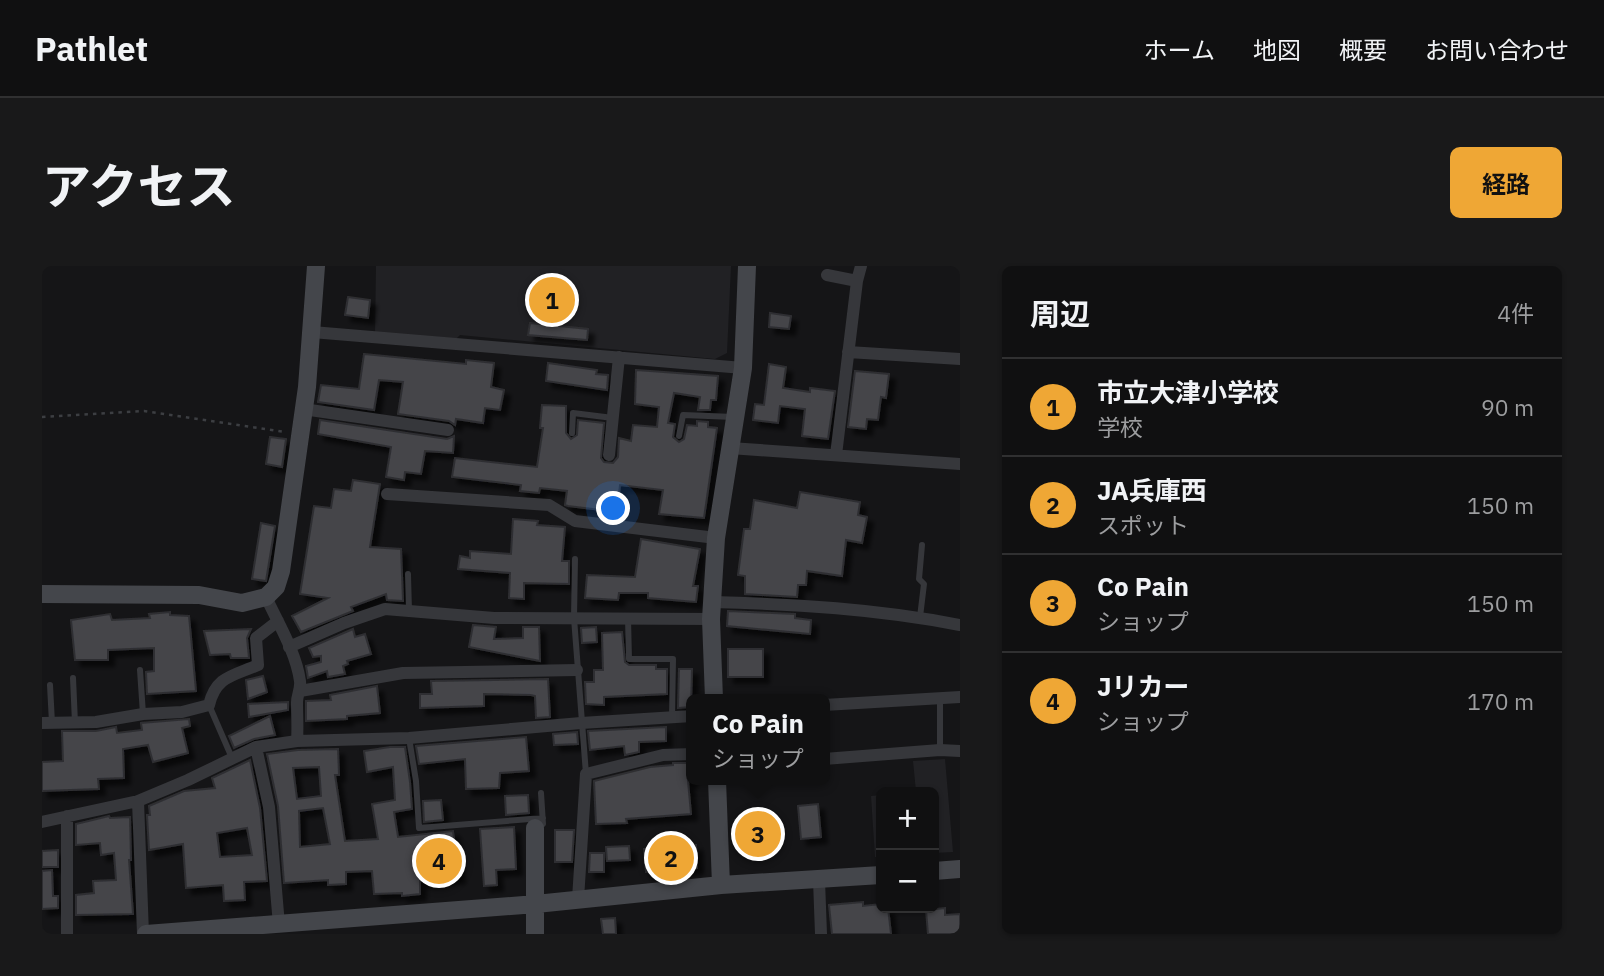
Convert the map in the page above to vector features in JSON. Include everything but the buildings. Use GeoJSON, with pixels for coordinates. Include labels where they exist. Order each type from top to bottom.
{"type":"FeatureCollection","features":[{"type":"Feature","properties":{"kind":"street"},"geometry":{"type":"LineString","coordinates":[[42,594],[199,595],[242,603],[266,597],[276,587],[281,571],[303,409],[316,266]]}},
{"type":"Feature","properties":{"kind":"street"},"geometry":{"type":"LineString","coordinates":[[714,694],[711,611],[716,538],[743,368],[747,266]]}},
{"type":"Feature","properties":{"kind":"street"},"geometry":{"type":"LineString","coordinates":[[836,455],[861,266]]}},
{"type":"Feature","properties":{"kind":"street"},"geometry":{"type":"LineString","coordinates":[[827,275],[857,281]]}},
{"type":"Feature","properties":{"kind":"street"},"geometry":{"type":"LineString","coordinates":[[312,332],[743,368]]}},
{"type":"Feature","properties":{"kind":"street"},"geometry":{"type":"LineString","coordinates":[[848,352],[960,359]]}},
{"type":"Feature","properties":{"kind":"street"},"geometry":{"type":"LineString","coordinates":[[609,455],[619,357]]}},
{"type":"Feature","properties":{"kind":"street"},"geometry":{"type":"LineString","coordinates":[[303,409],[448,430]]}},
{"type":"Feature","properties":{"kind":"street"},"geometry":{"type":"LineString","coordinates":[[730,448],[960,464]]}},
{"type":"Feature","properties":{"kind":"street"},"geometry":{"type":"LineString","coordinates":[[387,494],[549,505],[575,521],[716,538]]}},
{"type":"Feature","properties":{"kind":"street"},"geometry":{"type":"LineString","coordinates":[[266,597],[289,647],[299,678],[297,741]]}},
{"type":"Feature","properties":{"kind":"street"},"geometry":{"type":"LineString","coordinates":[[289,647],[344,623],[385,610],[494,618],[628,618],[796,604],[920,617],[960,625]]}},
{"type":"Feature","properties":{"kind":"street"},"geometry":{"type":"LineString","coordinates":[[47,723],[96,722],[182,712],[208,705],[212,691],[218,683],[258,665],[256,638],[278,621]]}},
{"type":"Feature","properties":{"kind":"street"},"geometry":{"type":"LineString","coordinates":[[300,691],[403,673],[577,670]]}},
{"type":"Feature","properties":{"kind":"street"},"geometry":{"type":"LineString","coordinates":[[830,705],[960,697]]}},
{"type":"Feature","properties":{"kind":"street"},"geometry":{"type":"LineString","coordinates":[[42,822],[138,801],[256,747],[297,741],[409,738],[686,717]]}},
{"type":"Feature","properties":{"kind":"street"},"geometry":{"type":"LineString","coordinates":[[256,747],[269,807],[278,925]]}},
{"type":"Feature","properties":{"kind":"street"},"geometry":{"type":"LineString","coordinates":[[830,759],[940,750],[960,751]]}},
{"type":"Feature","properties":{"kind":"street"},"geometry":{"type":"LineString","coordinates":[[578,899],[586,774],[663,755],[686,754]]}},
{"type":"Feature","properties":{"kind":"street"},"geometry":{"type":"LineString","coordinates":[[717,785],[721,886]]}},
{"type":"Feature","properties":{"kind":"street"},"geometry":{"type":"LineString","coordinates":[[138,801],[144,934],[876,875]]}},
{"type":"Feature","properties":{"kind":"street"},"geometry":{"type":"LineString","coordinates":[[67,816],[67,934]]}},
{"type":"Feature","properties":{"kind":"street"},"geometry":{"type":"LineString","coordinates":[[536,934],[539,823]]}},
{"type":"Feature","properties":{"kind":"street"},"geometry":{"type":"LineString","coordinates":[[939,871],[960,869]]}},
{"type":"Feature","properties":{"kind":"street"},"geometry":{"type":"LineString","coordinates":[[819,880],[821,934]]}},
{"type":"Feature","properties":{"kind":"lane"},"geometry":{"type":"LineString","coordinates":[[572,433],[573,413],[613,418]]}},
{"type":"Feature","properties":{"kind":"lane"},"geometry":{"type":"LineString","coordinates":[[679,436],[683,415],[736,417]]}},
{"type":"Feature","properties":{"kind":"lane"},"geometry":{"type":"LineString","coordinates":[[920,617],[924,584],[919,579],[922,545]]}},
{"type":"Feature","properties":{"kind":"lane"},"geometry":{"type":"LineString","coordinates":[[575,559],[574,618],[586,774]]}},
{"type":"Feature","properties":{"kind":"lane"},"geometry":{"type":"LineString","coordinates":[[408,573],[409,612]]}},
{"type":"Feature","properties":{"kind":"lane"},"geometry":{"type":"LineString","coordinates":[[628,618],[629,659],[673,659],[672,718]]}},
{"type":"Feature","properties":{"kind":"lane"},"geometry":{"type":"LineString","coordinates":[[140,670],[143,715]]}},
{"type":"Feature","properties":{"kind":"lane"},"geometry":{"type":"LineString","coordinates":[[74,678],[75,723]]}},
{"type":"Feature","properties":{"kind":"lane"},"geometry":{"type":"LineString","coordinates":[[47,723],[50,685]]}},
{"type":"Feature","properties":{"kind":"lane"},"geometry":{"type":"LineString","coordinates":[[940,697],[940,750]]}},
{"type":"Feature","properties":{"kind":"lane"},"geometry":{"type":"LineString","coordinates":[[208,705],[232,758]]}},
{"type":"Feature","properties":{"kind":"lane"},"geometry":{"type":"LineString","coordinates":[[409,738],[416,781],[419,828],[539,823],[541,793]]}},
{"type":"Feature","properties":{"kind":"path"},"geometry":{"type":"LineString","coordinates":[[42,417],[144,411],[299,434]]}},
{"type":"Feature","properties":{"kind":"shaded area"},"geometry":{"type":"Polygon","coordinates":[[[376,266],[731,266],[727,353],[715,359],[460,335],[456,339],[375,333],[376,266]]]}},
{"type":"Feature","properties":{"kind":"shaded area"},"geometry":{"type":"Polygon","coordinates":[[[945,759],[953,852],[939,853],[939,787],[916,787],[913,761],[945,759]]]}},
{"type":"Feature","properties":{"kind":"shaded area"},"geometry":{"type":"Polygon","coordinates":[[[871,796],[876,796],[876,857],[875,857],[871,796]]]}},
{"type":"Feature","properties":{"kind":"place","name":"市立大津小学校"},"geometry":{"type":"Point","coordinates":[552,300]}},
{"type":"Feature","properties":{"kind":"place","name":"Co Pain"},"geometry":{"type":"Point","coordinates":[758,834]}},
{"type":"Feature","properties":{"kind":"place","name":"JA兵庫西"},"geometry":{"type":"Point","coordinates":[671,858]}},
{"type":"Feature","properties":{"kind":"place","name":"Jリカー"},"geometry":{"type":"Point","coordinates":[439,861]}}]}
